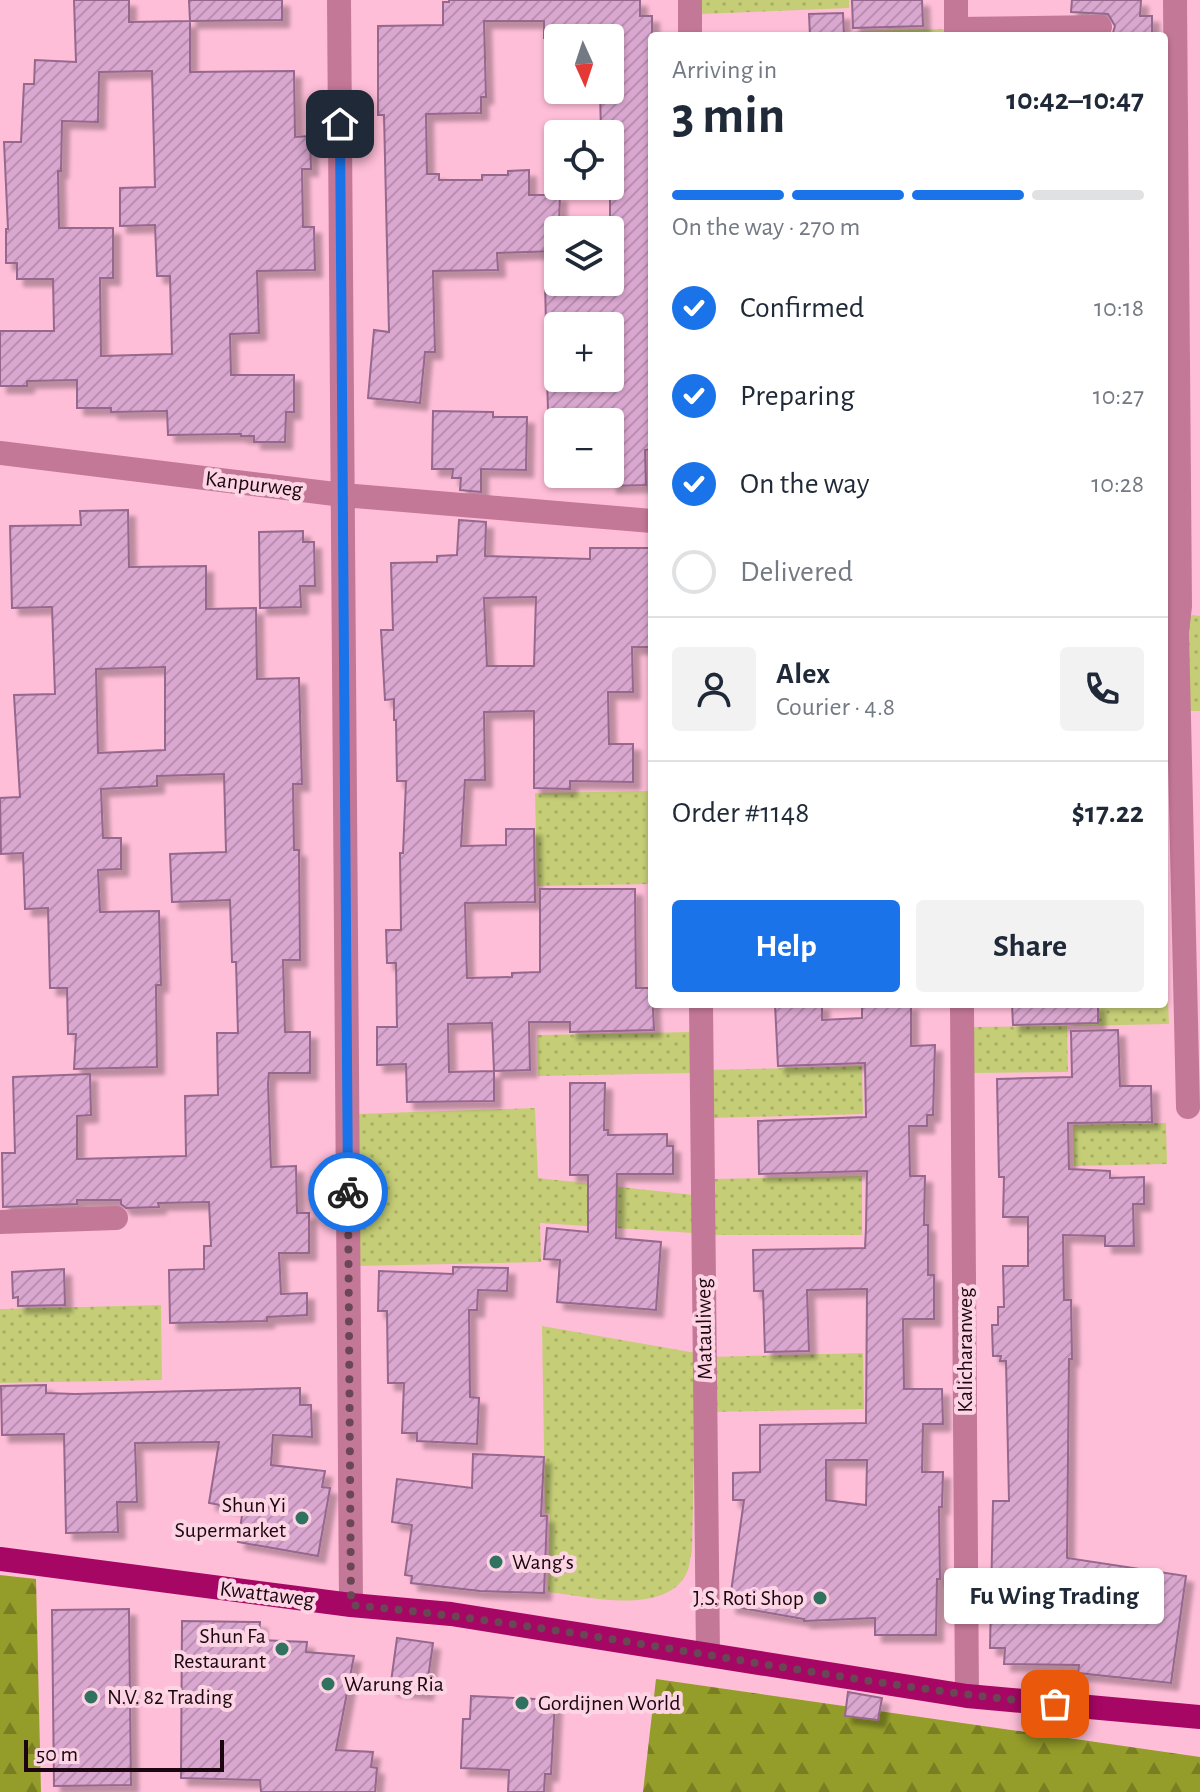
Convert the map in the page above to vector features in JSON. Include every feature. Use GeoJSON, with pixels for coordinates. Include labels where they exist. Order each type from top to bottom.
{"type":"FeatureCollection","features":[{"type":"Feature","properties":{"kind":"main road","name":"Kwattaweg"},"geometry":{"type":"LineString","coordinates":[[0,1559],[351,1605],[451,1614],[967,1696],[1200,1717]]}},
{"type":"Feature","properties":{"kind":"street"},"geometry":{"type":"LineString","coordinates":[[339,0],[351,1605]]}},
{"type":"Feature","properties":{"kind":"street"},"geometry":{"type":"LineString","coordinates":[[690,0],[690,32]]}},
{"type":"Feature","properties":{"kind":"street"},"geometry":{"type":"LineString","coordinates":[[956,0],[956,32],[1100,27]]}},
{"type":"Feature","properties":{"kind":"street"},"geometry":{"type":"LineString","coordinates":[[1175,0],[1181,606],[1178,648],[1188,1107]]}},
{"type":"Feature","properties":{"kind":"street","name":"Kanpurweg"},"geometry":{"type":"LineString","coordinates":[[0,453],[343,495],[648,521]]}},
{"type":"Feature","properties":{"kind":"street","name":"Matauliweg"},"geometry":{"type":"LineString","coordinates":[[701,1008],[708,1655]]}},
{"type":"Feature","properties":{"kind":"street","name":"Kalicharanweg"},"geometry":{"type":"LineString","coordinates":[[962,1008],[967,1696]]}},
{"type":"Feature","properties":{"kind":"street"},"geometry":{"type":"LineString","coordinates":[[0,1222],[116,1218]]}},
{"type":"Feature","properties":{"kind":"green space"},"geometry":{"type":"Polygon","coordinates":[[[700,0],[849,0],[849,8],[700,14],[700,0]]]}},
{"type":"Feature","properties":{"kind":"green space"},"geometry":{"type":"Polygon","coordinates":[[[948,29],[948,32],[854,31],[948,29]]]}},
{"type":"Feature","properties":{"kind":"green space"},"geometry":{"type":"Polygon","coordinates":[[[1200,616],[1200,711],[1181,711],[1188,618],[1200,616]]]}},
{"type":"Feature","properties":{"kind":"green space"},"geometry":{"type":"Polygon","coordinates":[[[648,791],[648,884],[537,886],[535,793],[648,791]]]}},
{"type":"Feature","properties":{"kind":"green space"},"geometry":{"type":"Polygon","coordinates":[[[1168,1000],[1169,1024],[1073,1026],[1072,1008],[1168,1008],[1168,1000]]]}},
{"type":"Feature","properties":{"kind":"green space"},"geometry":{"type":"Polygon","coordinates":[[[1067,1026],[1068,1072],[973,1073],[972,1027],[1067,1026]]]}},
{"type":"Feature","properties":{"kind":"green space"},"geometry":{"type":"Polygon","coordinates":[[[692,1032],[693,1073],[538,1076],[537,1035],[692,1032]]]}},
{"type":"Feature","properties":{"kind":"green space"},"geometry":{"type":"Polygon","coordinates":[[[862,1066],[863,1114],[711,1118],[710,1070],[862,1066]]]}},
{"type":"Feature","properties":{"kind":"green space"},"geometry":{"type":"Polygon","coordinates":[[[535,1108],[538,1178],[694,1195],[693,1233],[540,1223],[541,1262],[358,1266],[356,1114],[535,1108]]]}},
{"type":"Feature","properties":{"kind":"green space"},"geometry":{"type":"Polygon","coordinates":[[[1166,1123],[1167,1164],[1074,1166],[1073,1125],[1166,1123]]]}},
{"type":"Feature","properties":{"kind":"green space"},"geometry":{"type":"Polygon","coordinates":[[[862,1176],[862,1235],[711,1235],[711,1179],[862,1176]]]}},
{"type":"Feature","properties":{"kind":"green space"},"geometry":{"type":"Polygon","coordinates":[[[161,1305],[162,1380],[0,1383],[0,1309],[161,1305]]]}},
{"type":"Feature","properties":{"kind":"green space"},"geometry":{"type":"Polygon","coordinates":[[[542,1326],[696,1353],[692,1551],[688,1570],[678,1585],[663,1594],[625,1600],[548,1592],[550,1514],[545,1513],[542,1326]]]}},
{"type":"Feature","properties":{"kind":"green space"},"geometry":{"type":"Polygon","coordinates":[[[863,1353],[864,1409],[712,1412],[711,1357],[863,1353]]]}},
{"type":"Feature","properties":{"kind":"green space"},"geometry":{"type":"Polygon","coordinates":[[[0,1575],[36,1579],[41,1792],[0,1792],[0,1575]]]}},
{"type":"Feature","properties":{"kind":"green space"},"geometry":{"type":"Polygon","coordinates":[[[656,1679],[1200,1757],[1200,1792],[643,1792],[656,1679]]]}},
{"type":"Feature","properties":{"kind":"building"},"geometry":{"type":"Polygon","coordinates":[[[74,0],[129,0],[129,22],[190,21],[190,72],[294,71],[295,137],[310,136],[311,169],[302,169],[303,227],[314,227],[315,270],[257,271],[259,333],[230,334],[231,375],[294,375],[294,412],[286,412],[285,442],[254,442],[254,436],[241,434],[168,435],[167,411],[111,412],[111,408],[77,408],[77,380],[27,381],[27,386],[0,386],[0,331],[54,331],[53,279],[17,279],[17,263],[6,263],[8,229],[4,142],[21,142],[24,84],[34,84],[35,60],[76,62],[74,0]],[[152,71],[99,72],[98,122],[62,121],[61,171],[58,171],[59,228],[113,228],[113,278],[100,278],[101,356],[172,354],[170,276],[157,276],[155,225],[120,226],[120,188],[155,187],[152,71]]]}},
{"type":"Feature","properties":{"kind":"building"},"geometry":{"type":"Polygon","coordinates":[[[189,0],[282,0],[282,20],[190,21],[189,0]]]}},
{"type":"Feature","properties":{"kind":"building"},"geometry":{"type":"Polygon","coordinates":[[[640,0],[640,16],[652,16],[652,32],[648,32],[646,485],[624,486],[624,408],[548,408],[547,392],[624,392],[624,312],[546,312],[545,296],[624,296],[624,216],[610,216],[610,200],[624,200],[624,120],[601,120],[600,104],[624,104],[624,24],[484,21],[486,97],[481,97],[481,113],[426,114],[427,174],[439,174],[439,180],[482,180],[482,175],[508,175],[508,171],[529,170],[529,195],[544,195],[544,200],[560,200],[559,216],[544,216],[544,251],[497,253],[498,270],[433,271],[435,352],[425,352],[420,403],[368,398],[374,330],[389,332],[384,115],[378,115],[378,26],[443,25],[443,2],[640,0]]]}},
{"type":"Feature","properties":{"kind":"building"},"geometry":{"type":"Polygon","coordinates":[[[852,0],[922,0],[923,26],[853,28],[852,0]]]}},
{"type":"Feature","properties":{"kind":"building"},"geometry":{"type":"Polygon","coordinates":[[[1072,0],[1141,0],[1140,16],[1152,16],[1152,32],[1113,32],[1115,26],[1108,14],[1071,12],[1072,0]]]}},
{"type":"Feature","properties":{"kind":"building"},"geometry":{"type":"Polygon","coordinates":[[[843,13],[844,32],[810,32],[809,14],[843,13]]]}},
{"type":"Feature","properties":{"kind":"building"},"geometry":{"type":"Polygon","coordinates":[[[433,411],[493,412],[493,417],[527,417],[526,470],[481,469],[481,492],[460,490],[461,478],[452,478],[453,469],[432,469],[433,411]]]}},
{"type":"Feature","properties":{"kind":"building"},"geometry":{"type":"Polygon","coordinates":[[[128,510],[129,567],[206,566],[206,609],[256,608],[257,679],[299,678],[302,784],[293,784],[294,850],[299,850],[300,960],[283,960],[285,1032],[310,1032],[310,1073],[269,1073],[268,1084],[271,1167],[296,1166],[297,1213],[309,1213],[309,1253],[279,1253],[281,1294],[307,1293],[307,1315],[267,1317],[267,1321],[170,1323],[169,1270],[204,1269],[204,1246],[211,1246],[209,1202],[158,1203],[159,1207],[126,1208],[121,1200],[77,1200],[77,1204],[3,1207],[2,1153],[15,1153],[13,1077],[90,1074],[91,1115],[77,1116],[77,1159],[186,1156],[185,1096],[218,1095],[217,1033],[238,1033],[230,900],[172,902],[170,854],[226,852],[224,774],[157,776],[157,786],[101,789],[103,838],[121,838],[121,869],[98,870],[100,912],[159,911],[161,985],[156,985],[157,1067],[74,1069],[76,1034],[68,1034],[67,988],[50,988],[48,908],[25,909],[23,853],[1,854],[0,798],[20,797],[14,695],[55,694],[52,607],[12,608],[10,526],[81,525],[80,511],[128,510]],[[165,667],[96,669],[98,753],[165,750],[165,667]]]}},
{"type":"Feature","properties":{"kind":"building"},"geometry":{"type":"Polygon","coordinates":[[[459,520],[486,522],[485,556],[590,559],[590,548],[648,548],[648,647],[632,647],[633,692],[608,692],[609,744],[633,744],[633,782],[570,781],[570,789],[534,788],[534,711],[484,712],[485,780],[465,780],[461,846],[506,845],[506,829],[534,829],[535,902],[465,903],[467,978],[512,977],[512,973],[540,972],[540,889],[635,889],[636,988],[648,988],[648,1008],[653,1008],[654,1030],[570,1032],[570,1022],[529,1022],[530,1070],[494,1071],[494,1101],[407,1102],[406,1064],[377,1065],[377,1027],[397,1027],[396,963],[387,963],[386,930],[401,930],[400,853],[403,853],[406,781],[397,781],[394,699],[385,700],[381,630],[393,630],[391,563],[437,562],[437,556],[457,555],[459,520]],[[536,597],[484,598],[487,666],[534,666],[536,597]],[[492,1023],[448,1024],[449,1072],[494,1071],[492,1023]]]}},
{"type":"Feature","properties":{"kind":"building"},"geometry":{"type":"Polygon","coordinates":[[[303,531],[303,542],[314,542],[315,586],[300,586],[301,607],[260,608],[259,532],[303,531]]]}},
{"type":"Feature","properties":{"kind":"building"},"geometry":{"type":"Polygon","coordinates":[[[775,1008],[822,1008],[822,1020],[862,1018],[862,1008],[911,1008],[911,1046],[935,1045],[933,1115],[927,1115],[927,1126],[909,1126],[910,1176],[925,1176],[924,1225],[928,1225],[928,1275],[934,1275],[934,1319],[903,1319],[904,1389],[942,1389],[943,1424],[923,1424],[922,1472],[943,1472],[942,1507],[939,1507],[940,1579],[937,1579],[936,1635],[875,1635],[875,1618],[804,1621],[729,1606],[744,1500],[733,1500],[733,1473],[760,1472],[760,1425],[866,1423],[867,1289],[807,1290],[809,1351],[765,1352],[763,1291],[754,1291],[753,1250],[865,1248],[867,1171],[759,1174],[758,1121],[866,1117],[865,1063],[778,1066],[775,1008]],[[826,1460],[826,1500],[866,1505],[867,1460],[826,1460]]]}},
{"type":"Feature","properties":{"kind":"building"},"geometry":{"type":"Polygon","coordinates":[[[1012,1008],[1098,1008],[1098,1023],[1013,1025],[1012,1008]]]}},
{"type":"Feature","properties":{"kind":"building"},"geometry":{"type":"Polygon","coordinates":[[[1118,1030],[1120,1086],[1151,1086],[1152,1122],[1068,1123],[1069,1169],[1110,1171],[1110,1178],[1144,1177],[1144,1204],[1133,1204],[1134,1246],[1105,1246],[1105,1236],[1063,1235],[1064,1300],[1071,1300],[1072,1359],[1069,1359],[1067,1558],[1186,1576],[1171,1683],[1078,1673],[1079,1665],[1004,1664],[1005,1648],[990,1648],[993,1501],[1009,1501],[1006,1361],[1000,1361],[1001,1356],[993,1356],[992,1325],[998,1325],[998,1307],[1004,1307],[1003,1266],[1028,1266],[1028,1217],[1003,1217],[1004,1177],[999,1177],[997,1079],[1072,1077],[1071,1031],[1118,1030]]]}},
{"type":"Feature","properties":{"kind":"building"},"geometry":{"type":"Polygon","coordinates":[[[570,1083],[605,1083],[604,1130],[608,1130],[608,1135],[667,1134],[667,1146],[673,1146],[673,1174],[617,1174],[616,1238],[661,1242],[656,1310],[557,1302],[560,1260],[544,1259],[547,1228],[588,1232],[588,1175],[570,1175],[570,1083]]]}},
{"type":"Feature","properties":{"kind":"building"},"geometry":{"type":"Polygon","coordinates":[[[453,1267],[508,1268],[507,1291],[478,1290],[477,1310],[469,1310],[470,1397],[479,1398],[477,1444],[417,1441],[417,1433],[402,1433],[404,1383],[388,1383],[387,1311],[378,1311],[379,1271],[453,1274],[453,1267]]]}},
{"type":"Feature","properties":{"kind":"building"},"geometry":{"type":"Polygon","coordinates":[[[64,1269],[65,1305],[18,1306],[18,1297],[13,1298],[12,1272],[64,1269]]]}},
{"type":"Feature","properties":{"kind":"building"},"geometry":{"type":"Polygon","coordinates":[[[46,1385],[46,1393],[75,1394],[300,1388],[300,1405],[311,1405],[312,1437],[273,1435],[271,1465],[325,1471],[322,1487],[330,1488],[318,1556],[238,1542],[243,1509],[209,1503],[219,1442],[135,1443],[137,1502],[117,1502],[118,1532],[66,1533],[64,1434],[2,1435],[1,1386],[46,1385]]]}},
{"type":"Feature","properties":{"kind":"building"},"geometry":{"type":"Polygon","coordinates":[[[473,1454],[544,1457],[541,1516],[547,1516],[544,1593],[480,1591],[411,1583],[412,1576],[405,1575],[412,1525],[392,1522],[397,1479],[472,1488],[473,1454]]]}},
{"type":"Feature","properties":{"kind":"building","name":"N.V. 82 Trading"},"geometry":{"type":"Polygon","coordinates":[[[129,1609],[131,1785],[54,1786],[52,1610],[129,1609]]]}},
{"type":"Feature","properties":{"kind":"building"},"geometry":{"type":"Polygon","coordinates":[[[182,1621],[260,1622],[259,1640],[307,1642],[306,1652],[354,1656],[336,1750],[373,1752],[371,1767],[377,1768],[375,1792],[261,1792],[260,1780],[181,1778],[182,1621]]]}},
{"type":"Feature","properties":{"kind":"building"},"geometry":{"type":"Polygon","coordinates":[[[397,1638],[433,1643],[426,1693],[390,1689],[397,1638]]]}},
{"type":"Feature","properties":{"kind":"building"},"geometry":{"type":"Polygon","coordinates":[[[848,1692],[882,1698],[878,1720],[845,1716],[848,1692]]]}},
{"type":"Feature","properties":{"kind":"building"},"geometry":{"type":"Polygon","coordinates":[[[471,1696],[555,1700],[551,1774],[545,1774],[544,1792],[508,1792],[509,1770],[461,1768],[463,1719],[470,1719],[471,1696]]]}},
{"type":"Feature","properties":{"kind":"way so far"},"geometry":{"type":"LineString","coordinates":[[348,1192],[351,1605],[451,1614],[967,1696],[1055,1704]]}},
{"type":"Feature","properties":{"kind":"place","name":"Shun Yi Supermarket"},"geometry":{"type":"Point","coordinates":[302,1518]}},
{"type":"Feature","properties":{"kind":"place","name":"Wang's"},"geometry":{"type":"Point","coordinates":[496,1562]}},
{"type":"Feature","properties":{"kind":"place","name":"J.S. Roti Shop"},"geometry":{"type":"Point","coordinates":[820,1598]}},
{"type":"Feature","properties":{"kind":"place","name":"Shun Fa Restaurant"},"geometry":{"type":"Point","coordinates":[282,1649]}},
{"type":"Feature","properties":{"kind":"place","name":"Warung Ria"},"geometry":{"type":"Point","coordinates":[328,1684]}},
{"type":"Feature","properties":{"kind":"place","name":"N.V. 82 Trading"},"geometry":{"type":"Point","coordinates":[91,1697]}},
{"type":"Feature","properties":{"kind":"place","name":"Gordijnen World"},"geometry":{"type":"Point","coordinates":[522,1703]}},
{"type":"Feature","properties":{"kind":"place","name":"Fu Wing Trading"},"geometry":{"type":"Point","coordinates":[1055,1704]}},
{"type":"Feature","properties":{"kind":"route"},"geometry":{"type":"LineString","coordinates":[[340,124],[348,1192]]}}]}
